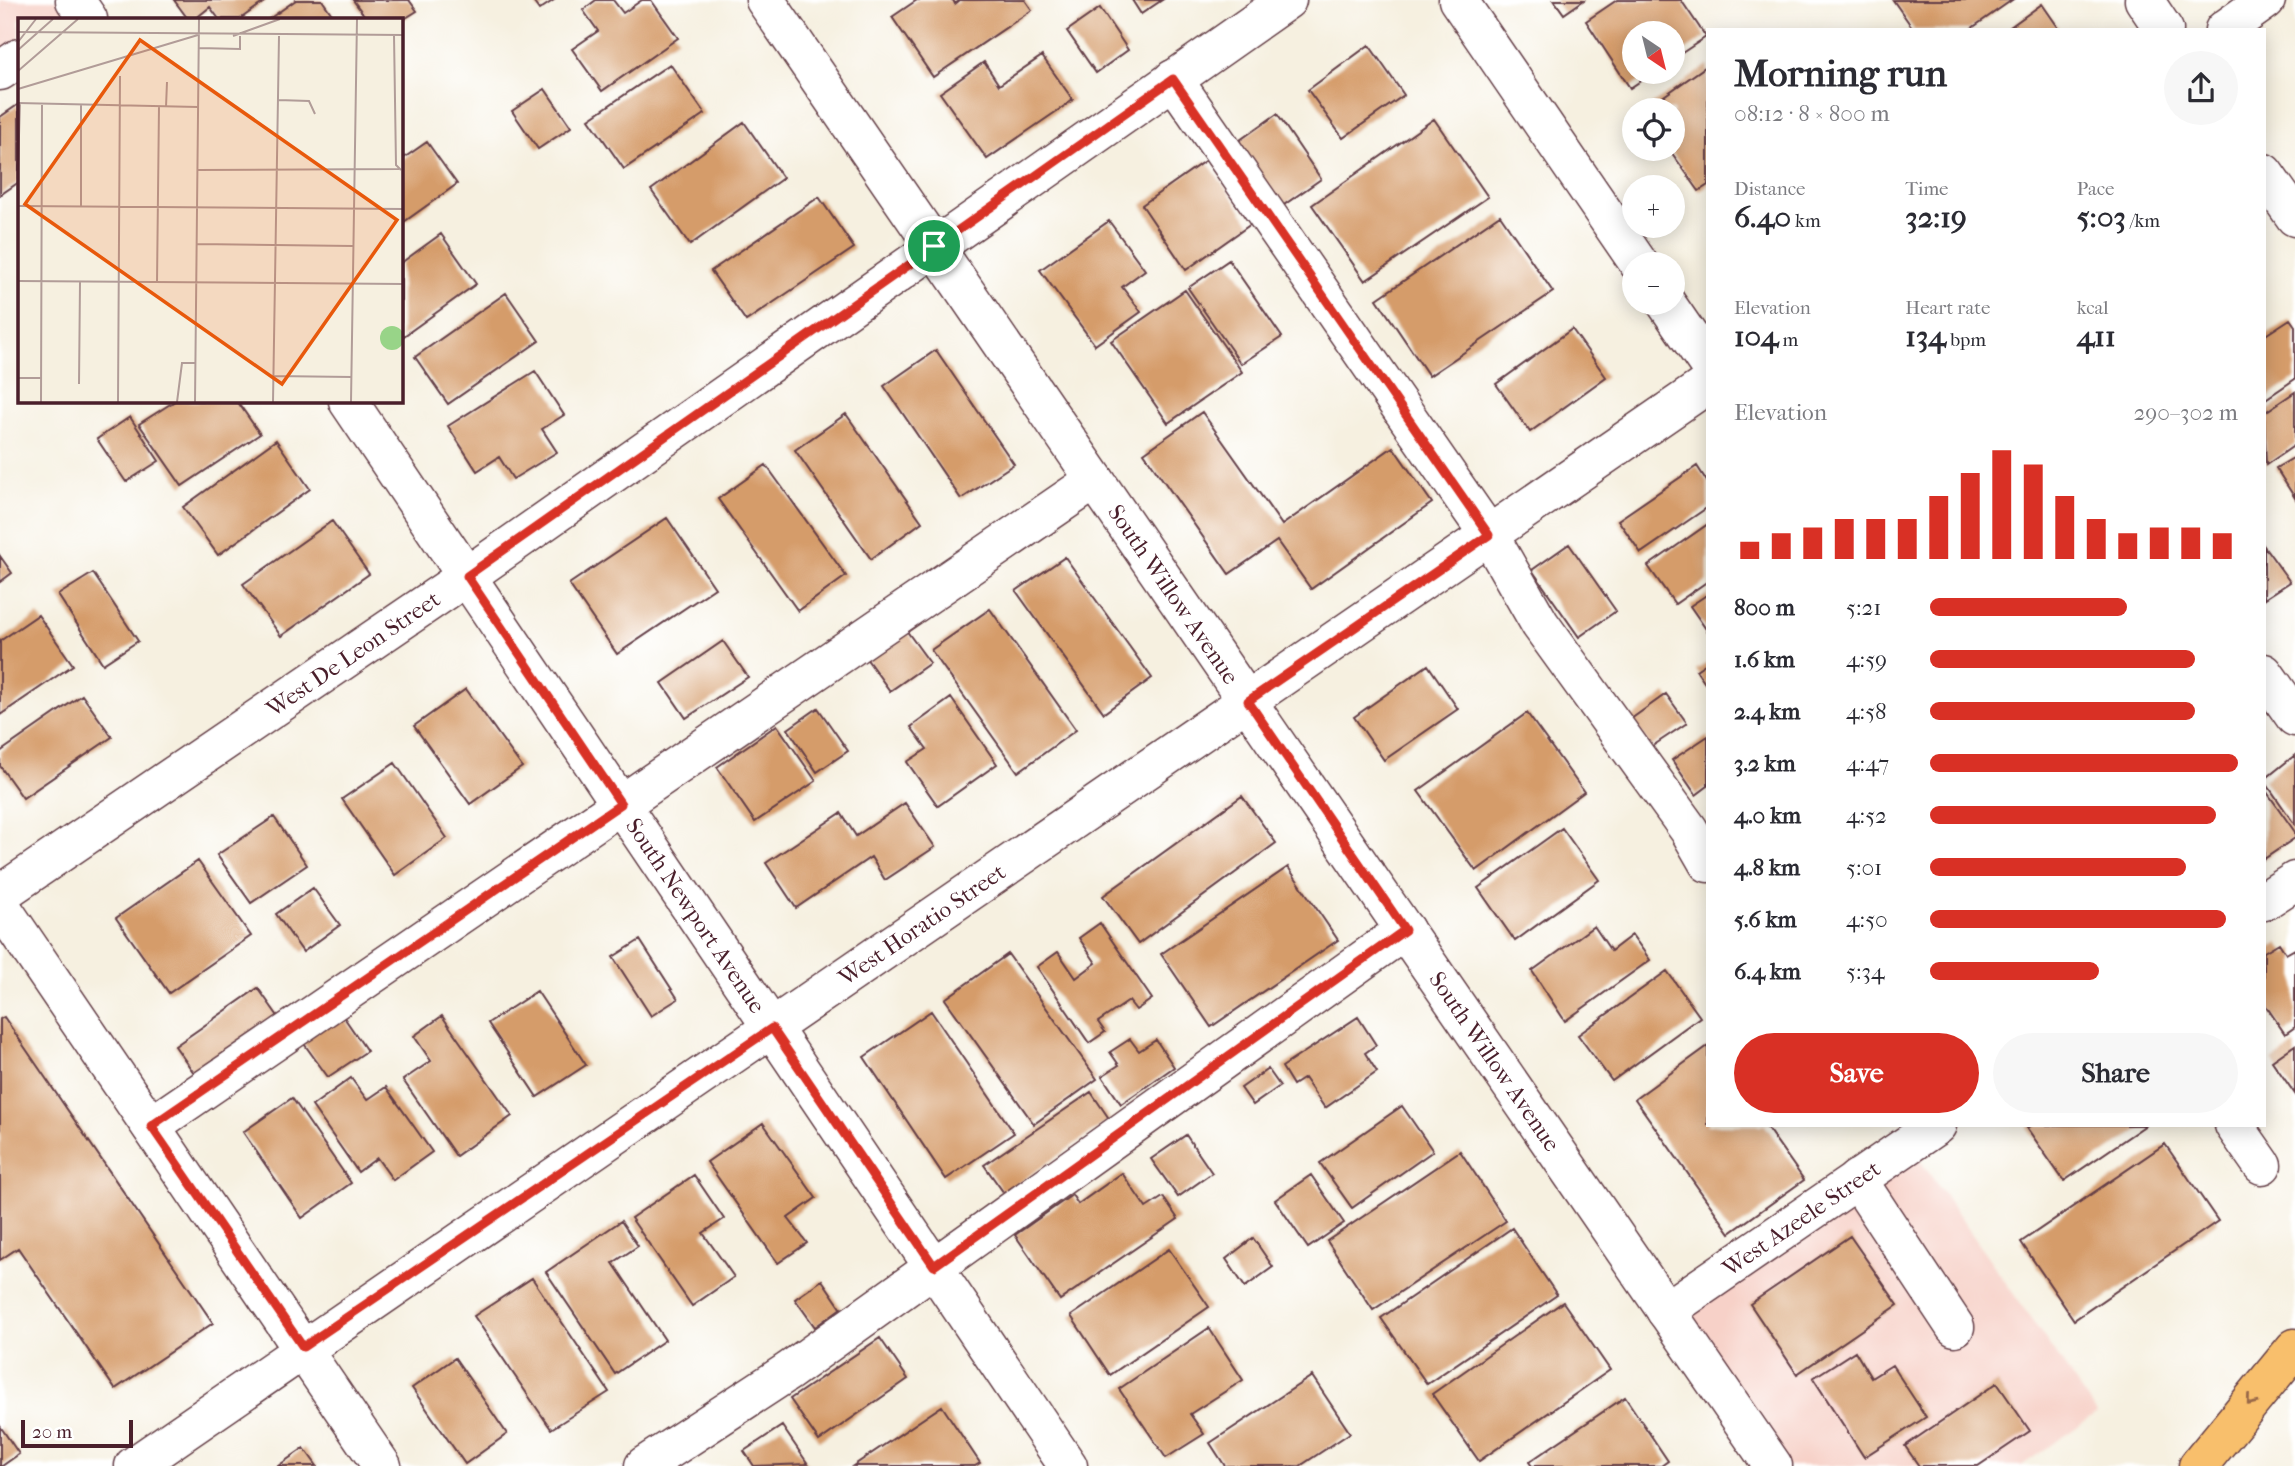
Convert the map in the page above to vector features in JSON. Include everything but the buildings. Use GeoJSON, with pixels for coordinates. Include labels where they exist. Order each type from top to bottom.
{"type":"FeatureCollection","features":[{"type":"Feature","properties":{"kind":"highway"},"geometry":{"type":"LineString","coordinates":[[2198,1466],[2295,1348]]}},
{"type":"Feature","properties":{"kind":"street","name":"South Willow Avenue"},"geometry":{"type":"LineString","coordinates":[[765,0],[1773,1466]]}},
{"type":"Feature","properties":{"kind":"street","name":"West De Leon Street"},"geometry":{"type":"LineString","coordinates":[[0,894],[467,576],[1287,0]]}},
{"type":"Feature","properties":{"kind":"street"},"geometry":{"type":"LineString","coordinates":[[1458,0],[1631,252]]}},
{"type":"Feature","properties":{"kind":"street"},"geometry":{"type":"LineString","coordinates":[[2144,0],[2163,28]]}},
{"type":"Feature","properties":{"kind":"street"},"geometry":{"type":"LineString","coordinates":[[2227,28],[2266,0]]}},
{"type":"Feature","properties":{"kind":"street"},"geometry":{"type":"LineString","coordinates":[[0,71],[18,59]]}},
{"type":"Feature","properties":{"kind":"street"},"geometry":{"type":"LineString","coordinates":[[1173,79],[1489,535],[1540,624],[1689,831],[1706,860]]}},
{"type":"Feature","properties":{"kind":"street"},"geometry":{"type":"LineString","coordinates":[[2266,176],[2295,217]]}},
{"type":"Feature","properties":{"kind":"street"},"geometry":{"type":"LineString","coordinates":[[1674,315],[1706,361]]}},
{"type":"Feature","properties":{"kind":"street","name":"West Horatio Street"},"geometry":{"type":"LineString","coordinates":[[134,1466],[303,1347],[1706,385]]}},
{"type":"Feature","properties":{"kind":"street","name":"South Newport Avenue"},"geometry":{"type":"LineString","coordinates":[[349,402],[1068,1466]]}},
{"type":"Feature","properties":{"kind":"street"},"geometry":{"type":"LineString","coordinates":[[151,1126],[1095,480]]}},
{"type":"Feature","properties":{"kind":"street"},"geometry":{"type":"LineString","coordinates":[[2266,676],[2295,717]]}},
{"type":"Feature","properties":{"kind":"street"},"geometry":{"type":"LineString","coordinates":[[2266,900],[2295,881]]}},
{"type":"Feature","properties":{"kind":"street"},"geometry":{"type":"LineString","coordinates":[[0,905],[382,1466]]}},
{"type":"Feature","properties":{"kind":"street"},"geometry":{"type":"LineString","coordinates":[[644,1466],[789,1371],[1405,930]]}},
{"type":"Feature","properties":{"kind":"street","name":"West Azeele Street"},"geometry":{"type":"LineString","coordinates":[[1665,1311],[1857,1179],[1890,1138],[1930,1127]]}},
{"type":"Feature","properties":{"kind":"street"},"geometry":{"type":"LineString","coordinates":[[2235,1127],[2262,1165]]}},
{"type":"Feature","properties":{"kind":"street"},"geometry":{"type":"LineString","coordinates":[[1857,1179],[1955,1327]]}},
{"type":"Feature","properties":{"kind":"shaded area"},"geometry":{"type":"Polygon","coordinates":[[[0,0],[80,0],[54,18],[18,18],[18,44],[0,57],[0,0]]]}},
{"type":"Feature","properties":{"kind":"shaded area"},"geometry":{"type":"Polygon","coordinates":[[[1915,1153],[2097,1413],[2021,1466],[1783,1466],[1678,1312],[1915,1153]]]}},
{"type":"Feature","properties":{"kind":"route"},"geometry":{"type":"LineString","coordinates":[[1173,79],[1489,535],[1248,701],[1405,930],[934,1266],[772,1028],[303,1347],[151,1126],[621,804],[467,576],[934,246],[1173,79]]}}]}
